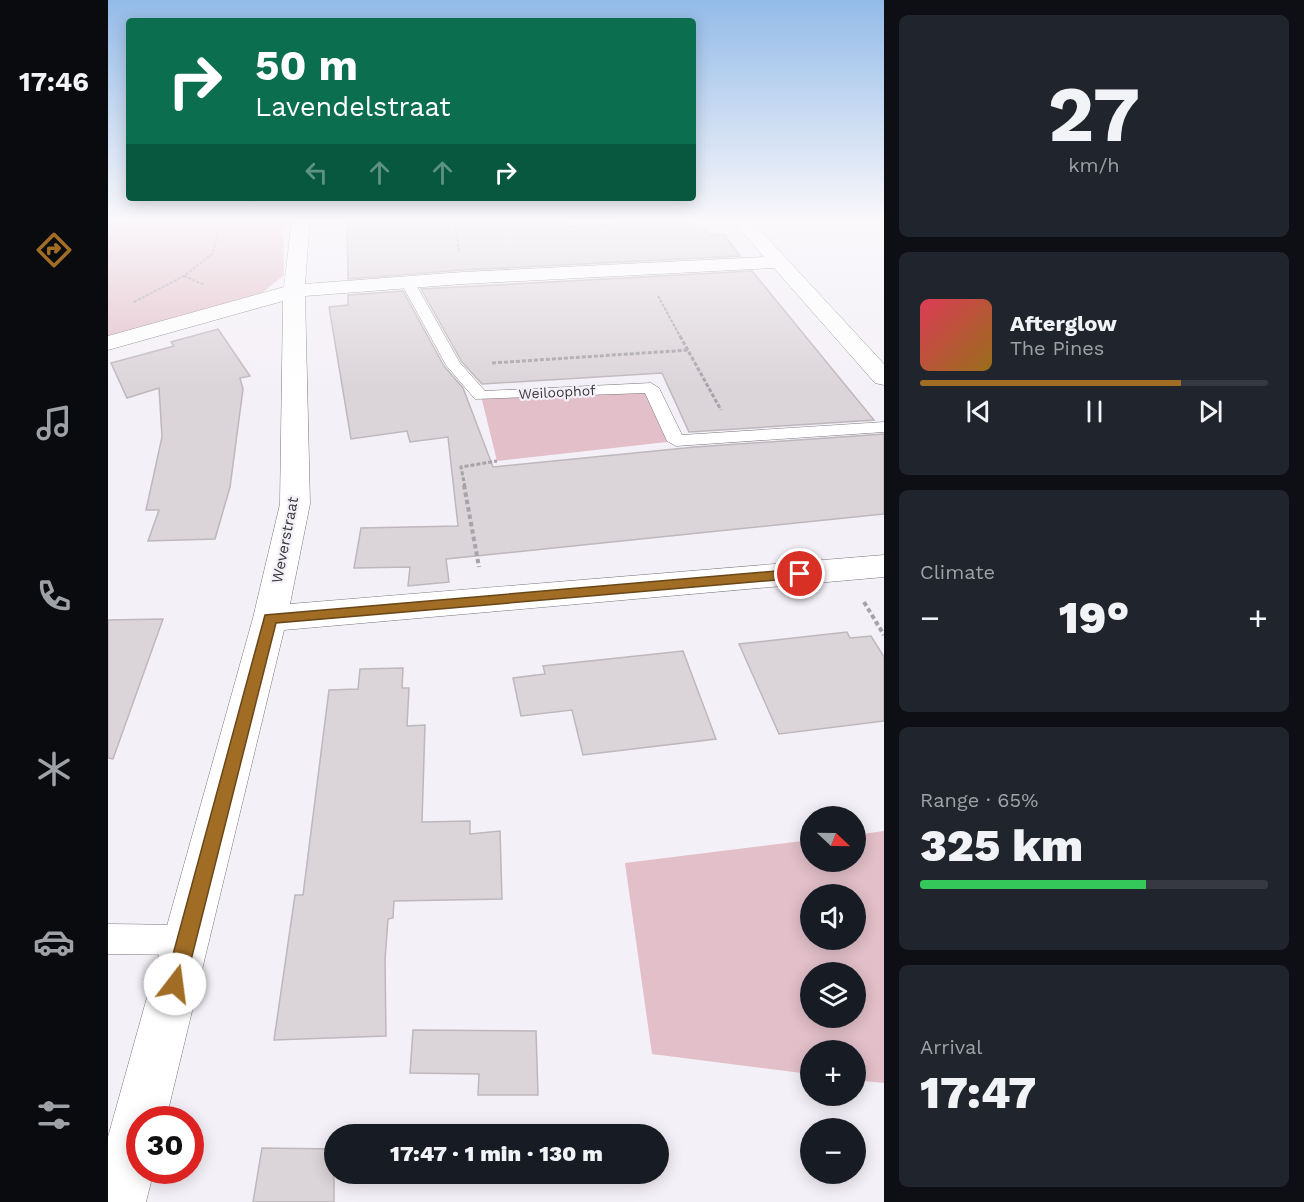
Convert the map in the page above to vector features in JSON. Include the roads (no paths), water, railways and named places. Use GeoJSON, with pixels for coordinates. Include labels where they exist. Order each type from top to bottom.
{"type":"FeatureCollection","features":[{"type":"Feature","properties":{"kind":"street","name":"Weverstraat"},"geometry":{"type":"LineString","coordinates":[[118,1202],[270,618],[295,504],[296,275]]}},
{"type":"Feature","properties":{"kind":"street"},"geometry":{"type":"LineString","coordinates":[[108,343],[294,291],[521,275]]}},
{"type":"Feature","properties":{"kind":"street"},"geometry":{"type":"LineString","coordinates":[[791,275],[884,378]]}},
{"type":"Feature","properties":{"kind":"street"},"geometry":{"type":"LineString","coordinates":[[270,618],[884,566]]}},
{"type":"Feature","properties":{"kind":"lane","name":"Weiloophof"},"geometry":{"type":"LineString","coordinates":[[408,282],[454,365],[481,396],[651,388],[676,441],[884,427]]}},
{"type":"Feature","properties":{"kind":"lane"},"geometry":{"type":"LineString","coordinates":[[108,939],[186,940]]}}]}
